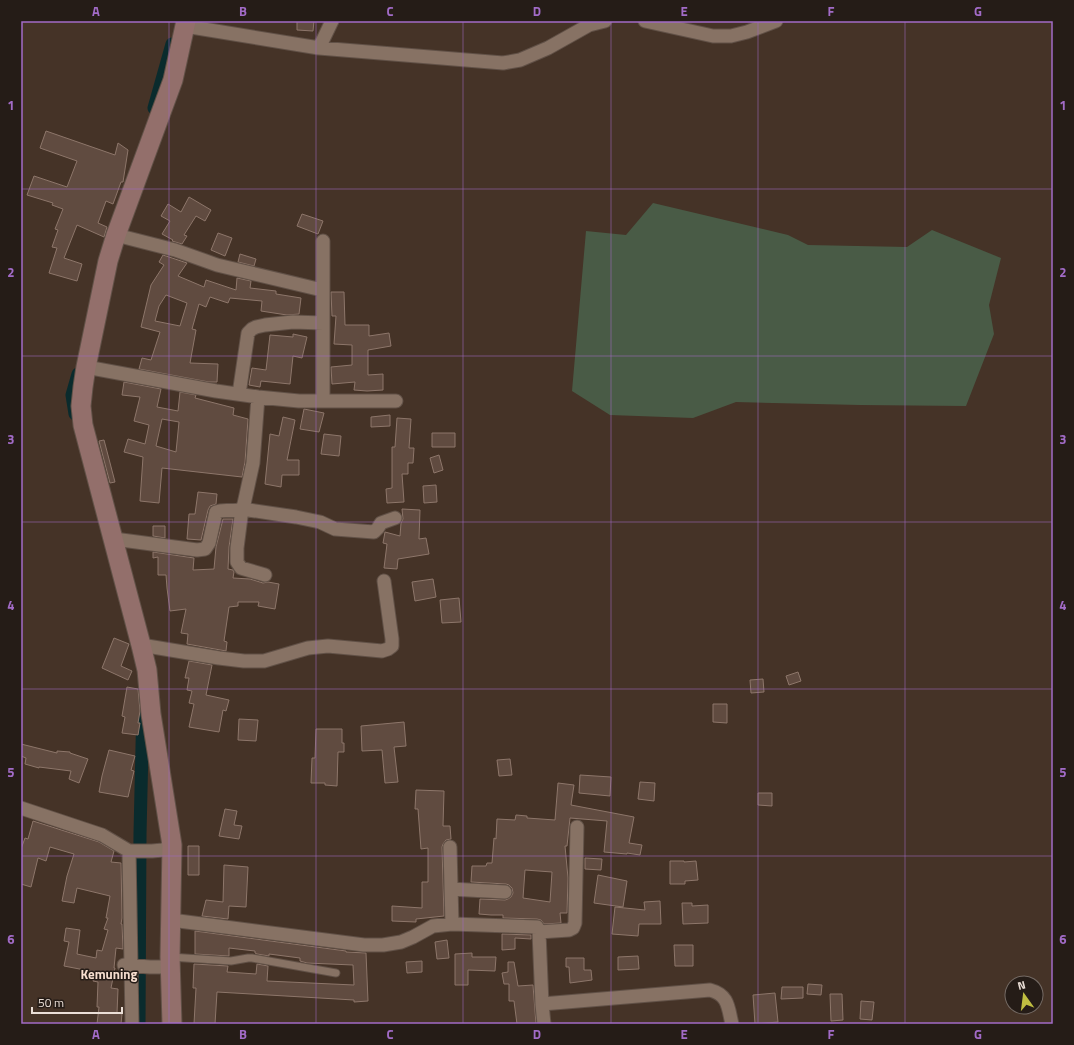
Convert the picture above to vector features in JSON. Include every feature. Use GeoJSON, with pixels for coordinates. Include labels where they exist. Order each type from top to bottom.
{"type":"FeatureCollection","features":[{"type":"Feature","properties":{"kind":"main road"},"geometry":{"type":"LineString","coordinates":[[172,1024],[170,962],[171,920],[147,670],[83,425],[81,406],[86,367],[108,261],[116,235],[173,80],[186,24]]}},
{"type":"Feature","properties":{"kind":"street"},"geometry":{"type":"LineString","coordinates":[[319,48],[332,21]]}},
{"type":"Feature","properties":{"kind":"street"},"geometry":{"type":"LineString","coordinates":[[186,24],[319,48],[503,63],[520,60],[548,48],[588,25],[605,21]]}},
{"type":"Feature","properties":{"kind":"street"},"geometry":{"type":"LineString","coordinates":[[645,21],[713,36],[731,36],[747,32],[776,21]]}},
{"type":"Feature","properties":{"kind":"street"},"geometry":{"type":"LineString","coordinates":[[116,235],[176,250],[217,266],[322,290]]}},
{"type":"Feature","properties":{"kind":"street"},"geometry":{"type":"LineString","coordinates":[[322,241],[323,401]]}},
{"type":"Feature","properties":{"kind":"street"},"geometry":{"type":"LineString","coordinates":[[239,394],[248,333],[252,329],[265,325],[293,322],[323,323]]}},
{"type":"Feature","properties":{"kind":"street"},"geometry":{"type":"LineString","coordinates":[[86,367],[258,397],[299,401],[396,401]]}},
{"type":"Feature","properties":{"kind":"street"},"geometry":{"type":"LineString","coordinates":[[258,397],[253,463],[242,509],[237,548],[237,562],[241,568],[265,574]]}},
{"type":"Feature","properties":{"kind":"street"},"geometry":{"type":"LineString","coordinates":[[114,539],[197,550],[205,549],[209,543],[216,512],[222,510],[237,511],[242,509],[320,522],[335,529],[374,532],[381,523],[395,518]]}},
{"type":"Feature","properties":{"kind":"street"},"geometry":{"type":"LineString","coordinates":[[141,645],[244,661],[264,661],[308,648],[328,646],[382,651],[392,646],[384,581]]}},
{"type":"Feature","properties":{"kind":"street"},"geometry":{"type":"LineString","coordinates":[[21,808],[102,835],[129,850],[163,849]]}},
{"type":"Feature","properties":{"kind":"street"},"geometry":{"type":"LineString","coordinates":[[539,932],[569,930],[573,928],[577,827]]}},
{"type":"Feature","properties":{"kind":"street"},"geometry":{"type":"LineString","coordinates":[[450,846],[452,924]]}},
{"type":"Feature","properties":{"kind":"street"},"geometry":{"type":"LineString","coordinates":[[129,850],[132,1024]]}},
{"type":"Feature","properties":{"kind":"street"},"geometry":{"type":"LineString","coordinates":[[451,889],[505,892]]}},
{"type":"Feature","properties":{"kind":"street"},"geometry":{"type":"LineString","coordinates":[[171,920],[364,945],[383,945],[401,942],[433,926],[452,924],[537,927],[539,932],[544,1024]]}},
{"type":"Feature","properties":{"kind":"street"},"geometry":{"type":"LineString","coordinates":[[130,966],[150,967],[170,962]]}},
{"type":"Feature","properties":{"kind":"street"},"geometry":{"type":"LineString","coordinates":[[542,1004],[710,990],[724,997],[732,1024]]}},
{"type":"Feature","properties":{"kind":"lane"},"geometry":{"type":"LineString","coordinates":[[170,962],[231,961],[252,958],[336,973]]}},
{"type":"Feature","properties":{"kind":"green space"},"geometry":{"type":"Polygon","coordinates":[[[653,203],[788,235],[808,245],[907,247],[932,230],[1001,258],[989,305],[994,334],[966,406],[736,402],[693,418],[610,415],[572,391],[586,231],[626,235],[653,203]]]}},
{"type":"Feature","properties":{"kind":"building"},"geometry":{"type":"Polygon","coordinates":[[[297,21],[314,21],[313,31],[297,30],[297,21]]]}},
{"type":"Feature","properties":{"kind":"building"},"geometry":{"type":"Polygon","coordinates":[[[46,131],[115,155],[118,143],[128,150],[123,182],[121,182],[113,204],[106,201],[98,223],[107,227],[104,237],[77,225],[64,258],[82,264],[77,281],[49,273],[57,248],[52,247],[58,230],[55,229],[63,209],[52,205],[53,203],[27,195],[34,176],[67,187],[77,161],[40,148],[46,131]]]}},
{"type":"Feature","properties":{"kind":"building"},"geometry":{"type":"Polygon","coordinates":[[[189,197],[211,210],[205,221],[196,216],[184,235],[187,236],[182,244],[172,241],[173,240],[162,234],[170,221],[161,216],[168,204],[181,212],[189,197]]]}},
{"type":"Feature","properties":{"kind":"building"},"geometry":{"type":"Polygon","coordinates":[[[302,214],[323,221],[318,234],[297,226],[302,214]]]}},
{"type":"Feature","properties":{"kind":"building"},"geometry":{"type":"Polygon","coordinates":[[[218,233],[232,238],[225,256],[211,250],[218,233]]]}},
{"type":"Feature","properties":{"kind":"building"},"geometry":{"type":"Polygon","coordinates":[[[240,254],[256,259],[254,266],[238,262],[240,254]]]}},
{"type":"Feature","properties":{"kind":"building"},"geometry":{"type":"Polygon","coordinates":[[[163,255],[187,263],[178,276],[204,287],[206,280],[236,290],[237,278],[251,281],[250,288],[276,291],[276,294],[301,298],[299,314],[287,315],[261,311],[262,301],[230,298],[228,303],[210,297],[206,307],[199,304],[192,329],[196,330],[190,363],[218,364],[217,382],[209,382],[139,369],[142,358],[151,360],[160,332],[141,327],[151,285],[164,265],[159,262],[163,255]],[[166,295],[159,306],[155,321],[180,326],[187,303],[166,295]]]}},
{"type":"Feature","properties":{"kind":"building"},"geometry":{"type":"Polygon","coordinates":[[[331,292],[344,292],[345,325],[369,325],[369,336],[389,333],[391,346],[368,350],[368,375],[383,374],[383,390],[354,390],[355,382],[332,384],[331,367],[352,365],[352,345],[334,344],[336,316],[332,316],[331,292]]]}},
{"type":"Feature","properties":{"kind":"building"},"geometry":{"type":"Polygon","coordinates":[[[293,334],[307,337],[302,358],[293,356],[290,384],[261,381],[260,387],[249,385],[252,368],[266,370],[270,335],[293,337],[293,334]]]}},
{"type":"Feature","properties":{"kind":"building"},"geometry":{"type":"Polygon","coordinates":[[[124,382],[161,389],[157,407],[178,411],[180,392],[196,395],[195,398],[234,408],[233,415],[248,419],[245,462],[242,477],[162,468],[159,503],[140,501],[143,457],[124,452],[128,439],[145,444],[149,425],[134,421],[140,397],[122,395],[124,382]],[[162,419],[156,446],[176,452],[179,422],[162,419]]]}},
{"type":"Feature","properties":{"kind":"building"},"geometry":{"type":"Polygon","coordinates":[[[304,409],[324,413],[319,432],[300,429],[304,409]]]}},
{"type":"Feature","properties":{"kind":"building"},"geometry":{"type":"Polygon","coordinates":[[[390,415],[390,426],[371,427],[371,417],[390,415]]]}},
{"type":"Feature","properties":{"kind":"building"},"geometry":{"type":"Polygon","coordinates":[[[283,417],[295,420],[287,460],[299,460],[299,475],[282,475],[281,487],[265,484],[270,434],[279,436],[283,417]]]}},
{"type":"Feature","properties":{"kind":"building"},"geometry":{"type":"Polygon","coordinates":[[[397,418],[411,419],[409,448],[414,448],[413,463],[408,463],[408,474],[402,474],[404,502],[387,503],[386,489],[392,488],[392,447],[395,447],[397,418]]]}},
{"type":"Feature","properties":{"kind":"building"},"geometry":{"type":"Polygon","coordinates":[[[432,433],[455,433],[455,447],[432,447],[432,433]]]}},
{"type":"Feature","properties":{"kind":"building"},"geometry":{"type":"Polygon","coordinates":[[[324,434],[341,436],[339,456],[321,454],[324,434]]]}},
{"type":"Feature","properties":{"kind":"building"},"geometry":{"type":"Polygon","coordinates":[[[104,440],[115,482],[110,483],[99,441],[104,440]]]}},
{"type":"Feature","properties":{"kind":"building"},"geometry":{"type":"Polygon","coordinates":[[[439,455],[443,470],[434,473],[430,458],[439,455]]]}},
{"type":"Feature","properties":{"kind":"building"},"geometry":{"type":"Polygon","coordinates":[[[436,485],[437,502],[424,503],[423,486],[436,485]]]}},
{"type":"Feature","properties":{"kind":"building"},"geometry":{"type":"Polygon","coordinates":[[[198,492],[217,494],[216,504],[210,506],[208,510],[201,540],[187,539],[189,514],[195,514],[198,492]]]}},
{"type":"Feature","properties":{"kind":"building"},"geometry":{"type":"Polygon","coordinates":[[[402,509],[420,510],[419,539],[426,538],[429,554],[398,559],[397,569],[384,568],[387,544],[383,543],[385,532],[400,536],[401,523],[403,519],[402,509]]]}},
{"type":"Feature","properties":{"kind":"building"},"geometry":{"type":"Polygon","coordinates":[[[223,519],[233,519],[228,569],[233,570],[233,578],[250,579],[263,583],[268,582],[279,584],[275,609],[258,606],[259,602],[238,602],[238,606],[229,607],[224,641],[227,642],[226,651],[187,644],[188,634],[181,633],[186,609],[170,611],[166,575],[158,575],[158,557],[153,558],[153,552],[194,558],[193,570],[214,569],[216,547],[223,519]]]}},
{"type":"Feature","properties":{"kind":"building"},"geometry":{"type":"Polygon","coordinates":[[[153,526],[165,526],[165,538],[153,536],[153,526]]]}},
{"type":"Feature","properties":{"kind":"building"},"geometry":{"type":"Polygon","coordinates":[[[433,579],[436,597],[415,601],[412,582],[433,579]]]}},
{"type":"Feature","properties":{"kind":"building"},"geometry":{"type":"Polygon","coordinates":[[[459,598],[461,622],[442,623],[440,600],[459,598]]]}},
{"type":"Feature","properties":{"kind":"building"},"geometry":{"type":"Polygon","coordinates":[[[114,638],[129,644],[121,666],[132,671],[128,680],[102,668],[114,638]]]}},
{"type":"Feature","properties":{"kind":"building"},"geometry":{"type":"Polygon","coordinates":[[[189,661],[212,665],[206,695],[229,700],[226,711],[223,710],[219,732],[189,727],[194,704],[189,703],[192,691],[187,690],[189,678],[185,678],[189,661]]]}},
{"type":"Feature","properties":{"kind":"building"},"geometry":{"type":"Polygon","coordinates":[[[798,672],[801,681],[789,685],[786,676],[798,672]]]}},
{"type":"Feature","properties":{"kind":"building"},"geometry":{"type":"Polygon","coordinates":[[[763,679],[764,692],[751,693],[750,680],[763,679]]]}},
{"type":"Feature","properties":{"kind":"building"},"geometry":{"type":"Polygon","coordinates":[[[127,687],[138,689],[140,711],[138,723],[140,723],[138,735],[122,733],[125,717],[122,716],[127,687]]]}},
{"type":"Feature","properties":{"kind":"building"},"geometry":{"type":"Polygon","coordinates":[[[713,704],[727,704],[727,723],[713,722],[713,704]]]}},
{"type":"Feature","properties":{"kind":"building"},"geometry":{"type":"Polygon","coordinates":[[[239,719],[258,720],[256,741],[238,740],[239,719]]]}},
{"type":"Feature","properties":{"kind":"building"},"geometry":{"type":"Polygon","coordinates":[[[404,722],[406,746],[394,747],[398,782],[385,783],[382,750],[362,751],[361,726],[404,722]]]}},
{"type":"Feature","properties":{"kind":"building"},"geometry":{"type":"Polygon","coordinates":[[[316,729],[342,729],[342,743],[344,743],[344,752],[338,752],[337,786],[325,785],[325,783],[311,783],[312,758],[315,758],[316,729]]]}},
{"type":"Feature","properties":{"kind":"building"},"geometry":{"type":"Polygon","coordinates":[[[21,744],[57,753],[57,751],[70,752],[88,759],[79,783],[69,779],[71,771],[39,768],[25,764],[26,758],[21,756],[21,744]]]}},
{"type":"Feature","properties":{"kind":"building"},"geometry":{"type":"Polygon","coordinates":[[[109,750],[135,756],[131,770],[134,771],[128,797],[99,792],[109,750]]]}},
{"type":"Feature","properties":{"kind":"building"},"geometry":{"type":"Polygon","coordinates":[[[510,759],[512,775],[499,776],[497,760],[510,759]]]}},
{"type":"Feature","properties":{"kind":"building"},"geometry":{"type":"Polygon","coordinates":[[[580,775],[611,777],[610,796],[579,793],[580,775]]]}},
{"type":"Feature","properties":{"kind":"building"},"geometry":{"type":"Polygon","coordinates":[[[640,782],[655,783],[654,801],[638,799],[640,782]]]}},
{"type":"Feature","properties":{"kind":"building"},"geometry":{"type":"Polygon","coordinates":[[[558,783],[574,785],[571,805],[634,817],[629,843],[642,845],[640,855],[604,852],[607,821],[570,818],[567,846],[565,846],[568,878],[567,913],[560,913],[561,923],[544,924],[541,920],[537,919],[503,918],[503,915],[479,914],[480,899],[505,900],[511,897],[513,893],[512,888],[506,884],[471,882],[472,866],[486,866],[487,863],[492,863],[494,838],[496,839],[497,819],[515,820],[516,815],[527,816],[527,818],[555,820],[558,783]],[[525,870],[523,898],[550,902],[552,872],[525,870]]]}},
{"type":"Feature","properties":{"kind":"building"},"geometry":{"type":"Polygon","coordinates":[[[416,790],[444,791],[443,826],[450,826],[451,839],[446,840],[442,847],[444,916],[416,919],[416,922],[392,921],[392,906],[422,908],[422,882],[428,882],[428,848],[421,849],[418,809],[415,809],[416,790]]]}},
{"type":"Feature","properties":{"kind":"building"},"geometry":{"type":"Polygon","coordinates":[[[758,793],[772,793],[772,806],[758,805],[758,793]]]}},
{"type":"Feature","properties":{"kind":"building"},"geometry":{"type":"Polygon","coordinates":[[[225,809],[237,811],[234,825],[242,826],[239,839],[219,836],[225,809]]]}},
{"type":"Feature","properties":{"kind":"building"},"geometry":{"type":"Polygon","coordinates":[[[33,821],[99,842],[114,851],[111,862],[121,863],[121,924],[123,949],[116,948],[115,968],[111,988],[118,989],[117,1013],[122,1014],[121,1024],[97,1024],[99,1007],[97,1007],[98,982],[93,981],[95,972],[64,966],[69,942],[64,941],[66,928],[80,930],[77,954],[96,958],[97,950],[102,951],[108,930],[104,929],[108,918],[106,918],[110,896],[77,888],[74,903],[62,901],[67,876],[74,854],[50,847],[46,861],[38,858],[31,887],[21,884],[21,849],[25,838],[28,839],[33,821]]]}},
{"type":"Feature","properties":{"kind":"building"},"geometry":{"type":"Polygon","coordinates":[[[188,846],[199,846],[199,875],[188,875],[188,846]]]}},
{"type":"Feature","properties":{"kind":"building"},"geometry":{"type":"Polygon","coordinates":[[[585,858],[602,859],[601,870],[585,869],[585,858]]]}},
{"type":"Feature","properties":{"kind":"building"},"geometry":{"type":"Polygon","coordinates":[[[670,861],[696,861],[698,880],[685,881],[685,884],[670,884],[670,861]]]}},
{"type":"Feature","properties":{"kind":"building"},"geometry":{"type":"Polygon","coordinates":[[[224,865],[248,867],[246,907],[229,906],[228,919],[202,916],[206,900],[223,902],[224,865]]]}},
{"type":"Feature","properties":{"kind":"building"},"geometry":{"type":"Polygon","coordinates":[[[598,875],[627,881],[623,907],[594,903],[598,875]]]}},
{"type":"Feature","properties":{"kind":"building"},"geometry":{"type":"Polygon","coordinates":[[[660,901],[661,924],[639,924],[638,936],[612,934],[615,907],[645,910],[644,902],[660,901]]]}},
{"type":"Feature","properties":{"kind":"building"},"geometry":{"type":"Polygon","coordinates":[[[682,903],[692,903],[692,906],[708,905],[708,923],[683,924],[682,903]]]}},
{"type":"Feature","properties":{"kind":"building"},"geometry":{"type":"Polygon","coordinates":[[[195,931],[346,952],[366,953],[368,1001],[354,1002],[354,1000],[217,992],[215,1024],[194,1024],[196,988],[193,988],[194,964],[228,966],[227,972],[256,974],[257,964],[268,966],[267,981],[354,985],[353,965],[307,963],[300,961],[300,958],[269,954],[269,956],[257,954],[255,951],[229,948],[229,956],[195,954],[195,931]]]}},
{"type":"Feature","properties":{"kind":"building"},"geometry":{"type":"Polygon","coordinates":[[[502,934],[531,935],[531,939],[515,938],[515,949],[502,950],[502,934]]]}},
{"type":"Feature","properties":{"kind":"building"},"geometry":{"type":"Polygon","coordinates":[[[447,940],[449,958],[437,959],[435,942],[447,940]]]}},
{"type":"Feature","properties":{"kind":"building"},"geometry":{"type":"Polygon","coordinates":[[[674,945],[693,945],[693,966],[675,966],[674,945]]]}},
{"type":"Feature","properties":{"kind":"building"},"geometry":{"type":"Polygon","coordinates":[[[472,953],[472,957],[496,957],[495,971],[468,970],[468,985],[455,985],[455,954],[472,953]]]}},
{"type":"Feature","properties":{"kind":"building"},"geometry":{"type":"Polygon","coordinates":[[[638,956],[639,969],[618,970],[618,957],[638,956]]]}},
{"type":"Feature","properties":{"kind":"building"},"geometry":{"type":"Polygon","coordinates":[[[566,958],[584,958],[584,970],[591,970],[592,980],[570,983],[569,967],[566,967],[566,958]]]}},
{"type":"Feature","properties":{"kind":"building"},"geometry":{"type":"Polygon","coordinates":[[[422,961],[422,972],[407,973],[406,962],[422,961]]]}},
{"type":"Feature","properties":{"kind":"building"},"geometry":{"type":"Polygon","coordinates":[[[508,962],[514,962],[518,986],[533,985],[536,1024],[517,1024],[514,1001],[509,1001],[509,984],[504,984],[502,973],[508,972],[508,962]]]}},
{"type":"Feature","properties":{"kind":"building"},"geometry":{"type":"Polygon","coordinates":[[[808,984],[822,985],[821,995],[807,994],[808,984]]]}},
{"type":"Feature","properties":{"kind":"building"},"geometry":{"type":"Polygon","coordinates":[[[782,987],[803,987],[803,998],[781,999],[782,987]]]}},
{"type":"Feature","properties":{"kind":"building"},"geometry":{"type":"Polygon","coordinates":[[[775,993],[778,1022],[755,1024],[753,995],[775,993]]]}},
{"type":"Feature","properties":{"kind":"building"},"geometry":{"type":"Polygon","coordinates":[[[830,994],[842,994],[843,1020],[831,1021],[830,994]]]}},
{"type":"Feature","properties":{"kind":"building"},"geometry":{"type":"Polygon","coordinates":[[[861,1001],[874,1002],[872,1020],[860,1019],[861,1001]]]}},
{"type":"Feature","properties":{"kind":"waterway"},"geometry":{"type":"LineString","coordinates":[[154,108],[172,44]]}},
{"type":"Feature","properties":{"kind":"waterway"},"geometry":{"type":"LineString","coordinates":[[75,414],[72,395],[78,374]]}},
{"type":"Feature","properties":{"kind":"waterway"},"geometry":{"type":"LineString","coordinates":[[139,1024],[140,834],[143,704]]}},
{"type":"Feature","properties":{"kind":"district","name":"Kemuning"},"geometry":{"type":"Point","coordinates":[109,974]}}]}
